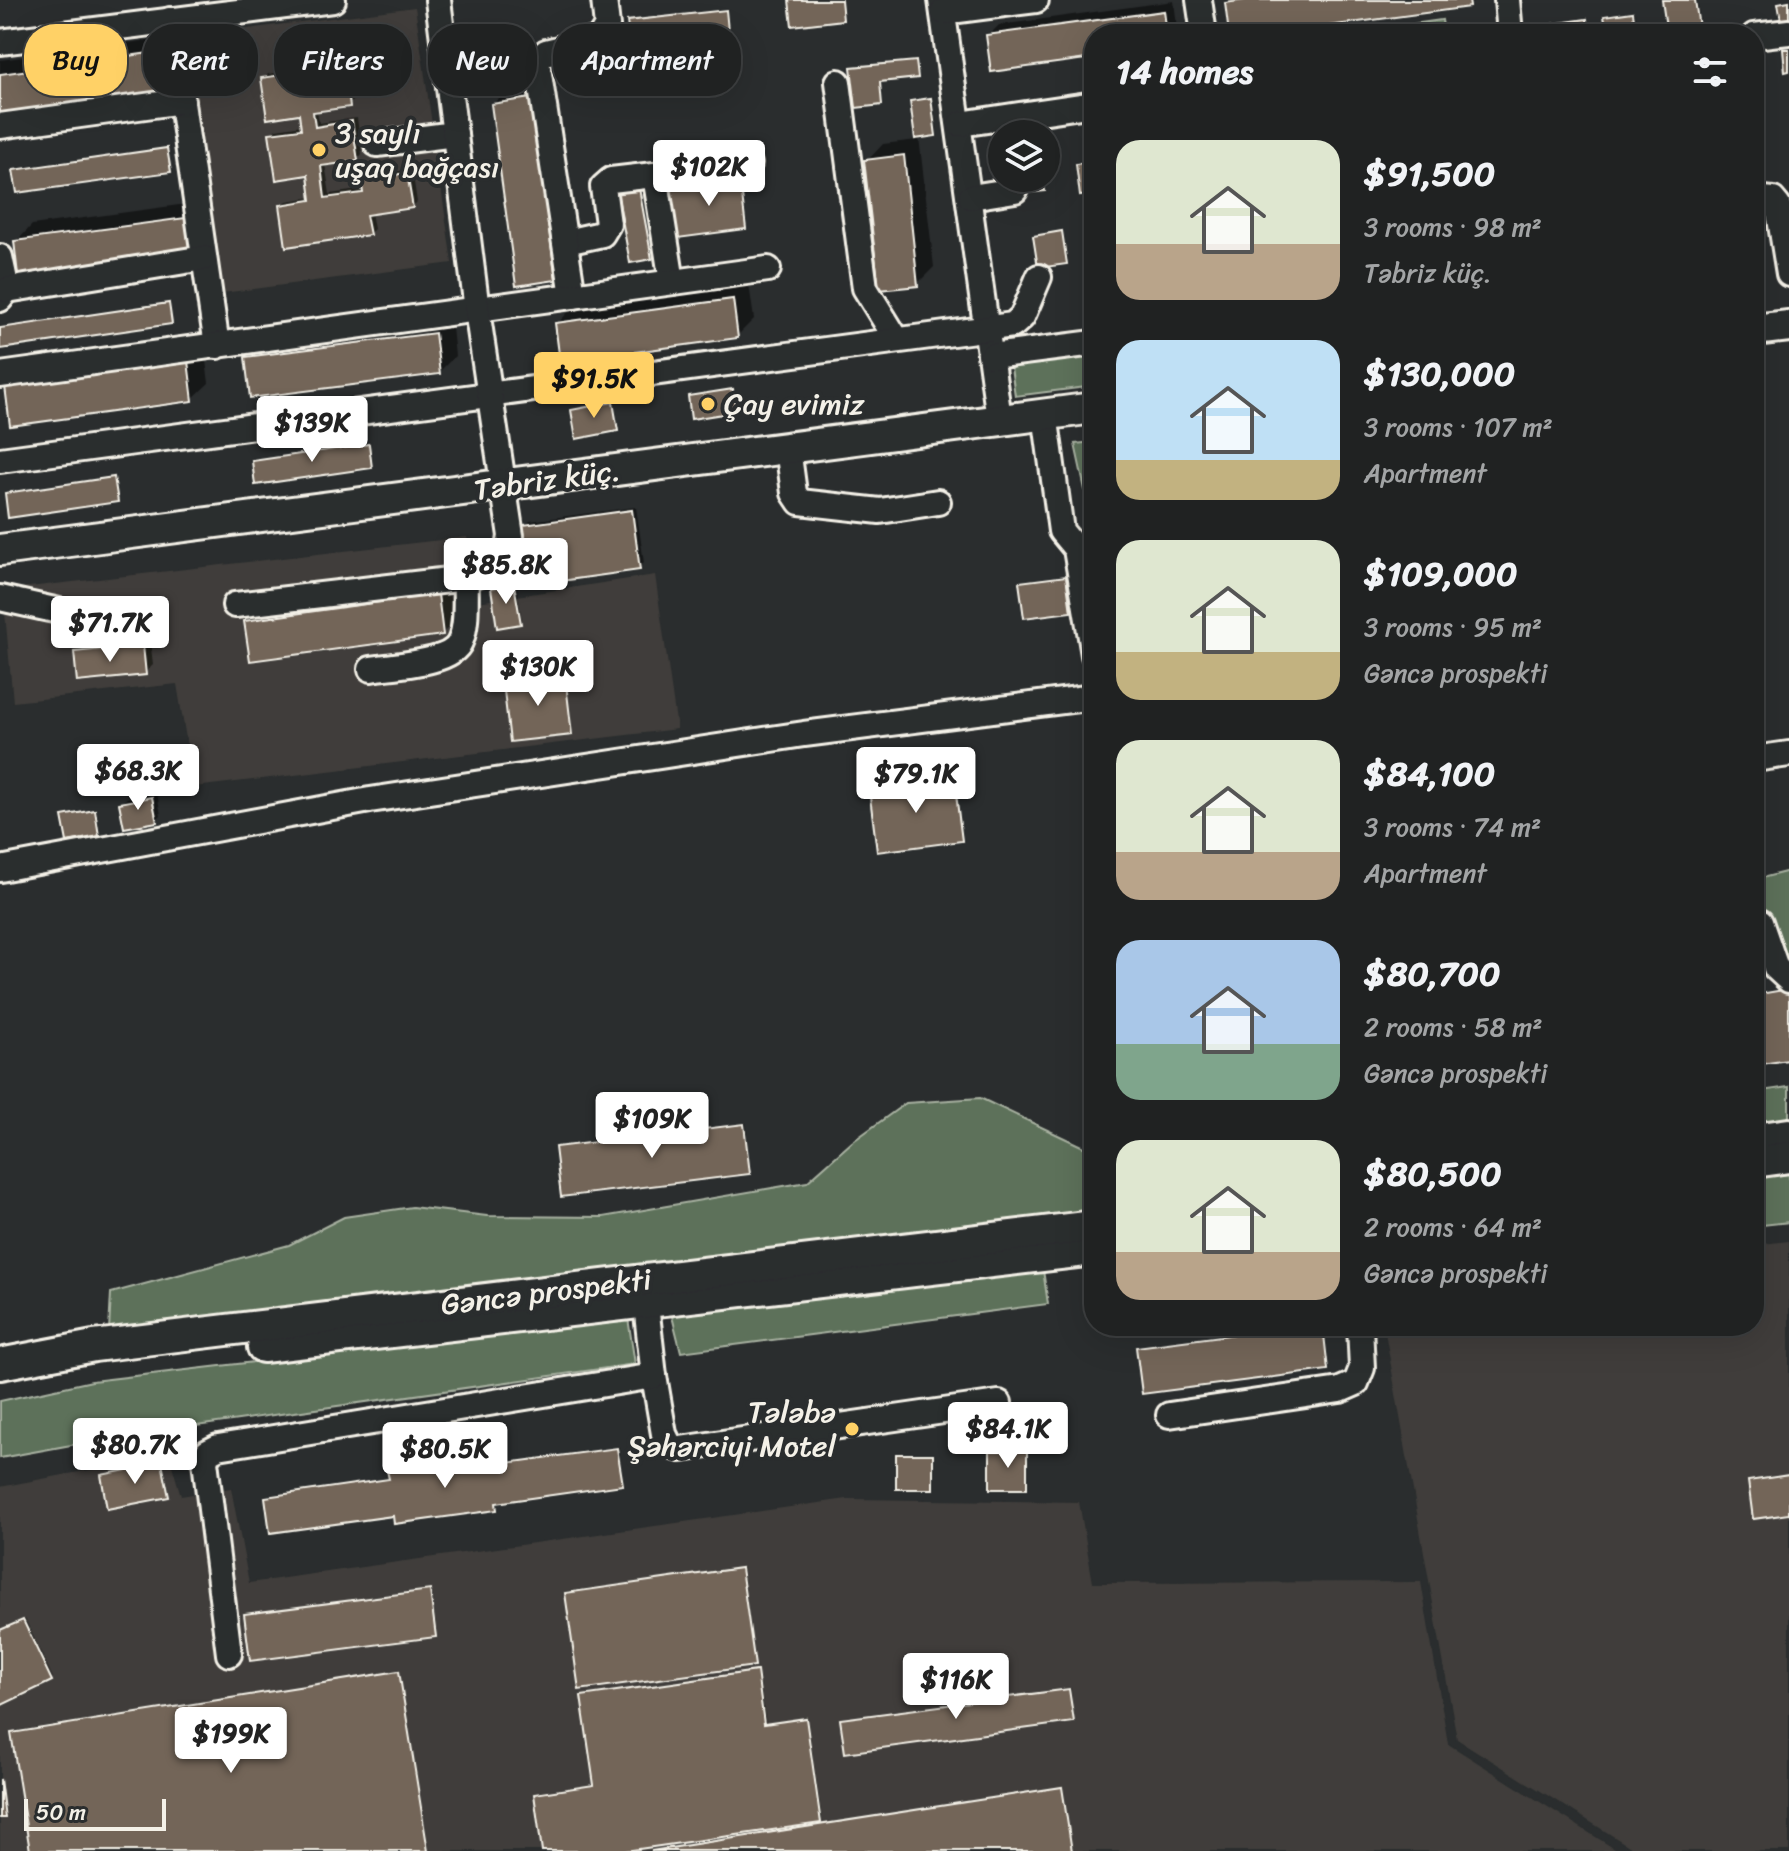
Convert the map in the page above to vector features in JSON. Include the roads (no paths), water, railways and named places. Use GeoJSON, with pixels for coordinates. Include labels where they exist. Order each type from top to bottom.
{"type":"FeatureCollection","features":[{"type":"Feature","properties":{"kind":"main road"},"geometry":{"type":"LineString","coordinates":[[1764,329],[1789,326]]}},
{"type":"Feature","properties":{"kind":"main road","name":"Təbriz küç."},"geometry":{"type":"LineString","coordinates":[[0,550],[1084,409]]}},
{"type":"Feature","properties":{"kind":"main road"},"geometry":{"type":"LineString","coordinates":[[1764,1138],[1789,1134]]}},
{"type":"Feature","properties":{"kind":"main road"},"geometry":{"type":"LineString","coordinates":[[1764,1161],[1789,1157]]}},
{"type":"Feature","properties":{"kind":"main road","name":"Gəncə prospekti"},"geometry":{"type":"LineString","coordinates":[[0,1385],[98,1365],[644,1292],[1084,1227]]}},
{"type":"Feature","properties":{"kind":"main road","name":"Gəncə prospekti"},"geometry":{"type":"LineString","coordinates":[[0,1364],[94,1346],[1084,1251]]}},
{"type":"Feature","properties":{"kind":"street"},"geometry":{"type":"LineString","coordinates":[[0,42],[333,0]]}},
{"type":"Feature","properties":{"kind":"street"},"geometry":{"type":"LineString","coordinates":[[235,605],[466,578],[494,568],[508,556],[511,536],[477,310],[438,0]]}},
{"type":"Feature","properties":{"kind":"street"},"geometry":{"type":"LineString","coordinates":[[573,296],[537,61],[546,52],[599,39],[607,26],[604,0]]}},
{"type":"Feature","properties":{"kind":"street"},"geometry":{"type":"LineString","coordinates":[[999,419],[971,197],[942,6],[1036,0]]}},
{"type":"Feature","properties":{"kind":"street"},"geometry":{"type":"LineString","coordinates":[[1199,0],[1203,24]]}},
{"type":"Feature","properties":{"kind":"street"},"geometry":{"type":"LineString","coordinates":[[1507,0],[1509,24]]}},
{"type":"Feature","properties":{"kind":"street"},"geometry":{"type":"LineString","coordinates":[[170,20],[217,346]]}},
{"type":"Feature","properties":{"kind":"street"},"geometry":{"type":"LineString","coordinates":[[1764,35],[1789,32]]}},
{"type":"Feature","properties":{"kind":"street"},"geometry":{"type":"LineString","coordinates":[[838,82],[865,288],[897,340]]}},
{"type":"Feature","properties":{"kind":"street"},"geometry":{"type":"LineString","coordinates":[[0,126],[182,101]]}},
{"type":"Feature","properties":{"kind":"street"},"geometry":{"type":"LineString","coordinates":[[960,124],[1084,105]]}},
{"type":"Feature","properties":{"kind":"street"},"geometry":{"type":"LineString","coordinates":[[377,144],[455,134]]}},
{"type":"Feature","properties":{"kind":"street"},"geometry":{"type":"LineString","coordinates":[[566,242],[602,234],[608,224],[603,187],[611,180],[749,164]]}},
{"type":"Feature","properties":{"kind":"street"},"geometry":{"type":"LineString","coordinates":[[655,175],[672,282]]}},
{"type":"Feature","properties":{"kind":"street"},"geometry":{"type":"LineString","coordinates":[[971,197],[1002,192]]}},
{"type":"Feature","properties":{"kind":"street"},"geometry":{"type":"LineString","coordinates":[[1764,199],[1773,200],[1785,223],[1789,274]]}},
{"type":"Feature","properties":{"kind":"street"},"geometry":{"type":"LineString","coordinates":[[0,257],[4,294],[204,258]]}},
{"type":"Feature","properties":{"kind":"street"},"geometry":{"type":"LineString","coordinates":[[0,375],[768,269]]}},
{"type":"Feature","properties":{"kind":"street"},"geometry":{"type":"LineString","coordinates":[[0,460],[1013,325],[1022,317],[1039,277]]}},
{"type":"Feature","properties":{"kind":"street"},"geometry":{"type":"LineString","coordinates":[[992,356],[1084,344]]}},
{"type":"Feature","properties":{"kind":"street"},"geometry":{"type":"LineString","coordinates":[[1045,414],[1061,531],[1076,549],[1084,596]]}},
{"type":"Feature","properties":{"kind":"street"},"geometry":{"type":"LineString","coordinates":[[788,448],[794,493],[800,502],[880,511],[938,502]]}},
{"type":"Feature","properties":{"kind":"street"},"geometry":{"type":"LineString","coordinates":[[371,669],[440,658],[453,653],[460,642],[463,628],[466,578]]}},
{"type":"Feature","properties":{"kind":"street"},"geometry":{"type":"LineString","coordinates":[[0,598],[127,626]]}},
{"type":"Feature","properties":{"kind":"street"},"geometry":{"type":"LineString","coordinates":[[0,869],[370,800],[804,734],[1084,698]]}},
{"type":"Feature","properties":{"kind":"street"},"geometry":{"type":"LineString","coordinates":[[1764,758],[1789,754]]}},
{"type":"Feature","properties":{"kind":"street"},"geometry":{"type":"LineString","coordinates":[[1764,934],[1776,968],[1789,980]]}},
{"type":"Feature","properties":{"kind":"street"},"geometry":{"type":"LineString","coordinates":[[644,1292],[654,1376],[664,1434],[670,1446],[681,1449],[999,1403]]}},
{"type":"Feature","properties":{"kind":"street"},"geometry":{"type":"LineString","coordinates":[[1169,1415],[1340,1390],[1356,1383],[1362,1368],[1360,1336]]}},
{"type":"Feature","properties":{"kind":"street"},"geometry":{"type":"LineString","coordinates":[[229,1654],[205,1461],[208,1452],[230,1445],[654,1376]]}},
{"type":"Feature","properties":{"kind":"place","name":"3 saylı uşaq bağçası"},"geometry":{"type":"Point","coordinates":[319,150]}},
{"type":"Feature","properties":{"kind":"place","name":"Çay evimiz"},"geometry":{"type":"Point","coordinates":[708,404]}},
{"type":"Feature","properties":{"kind":"place","name":"Tələbə Şəhərciyi Motel"},"geometry":{"type":"Point","coordinates":[852,1429]}}]}
